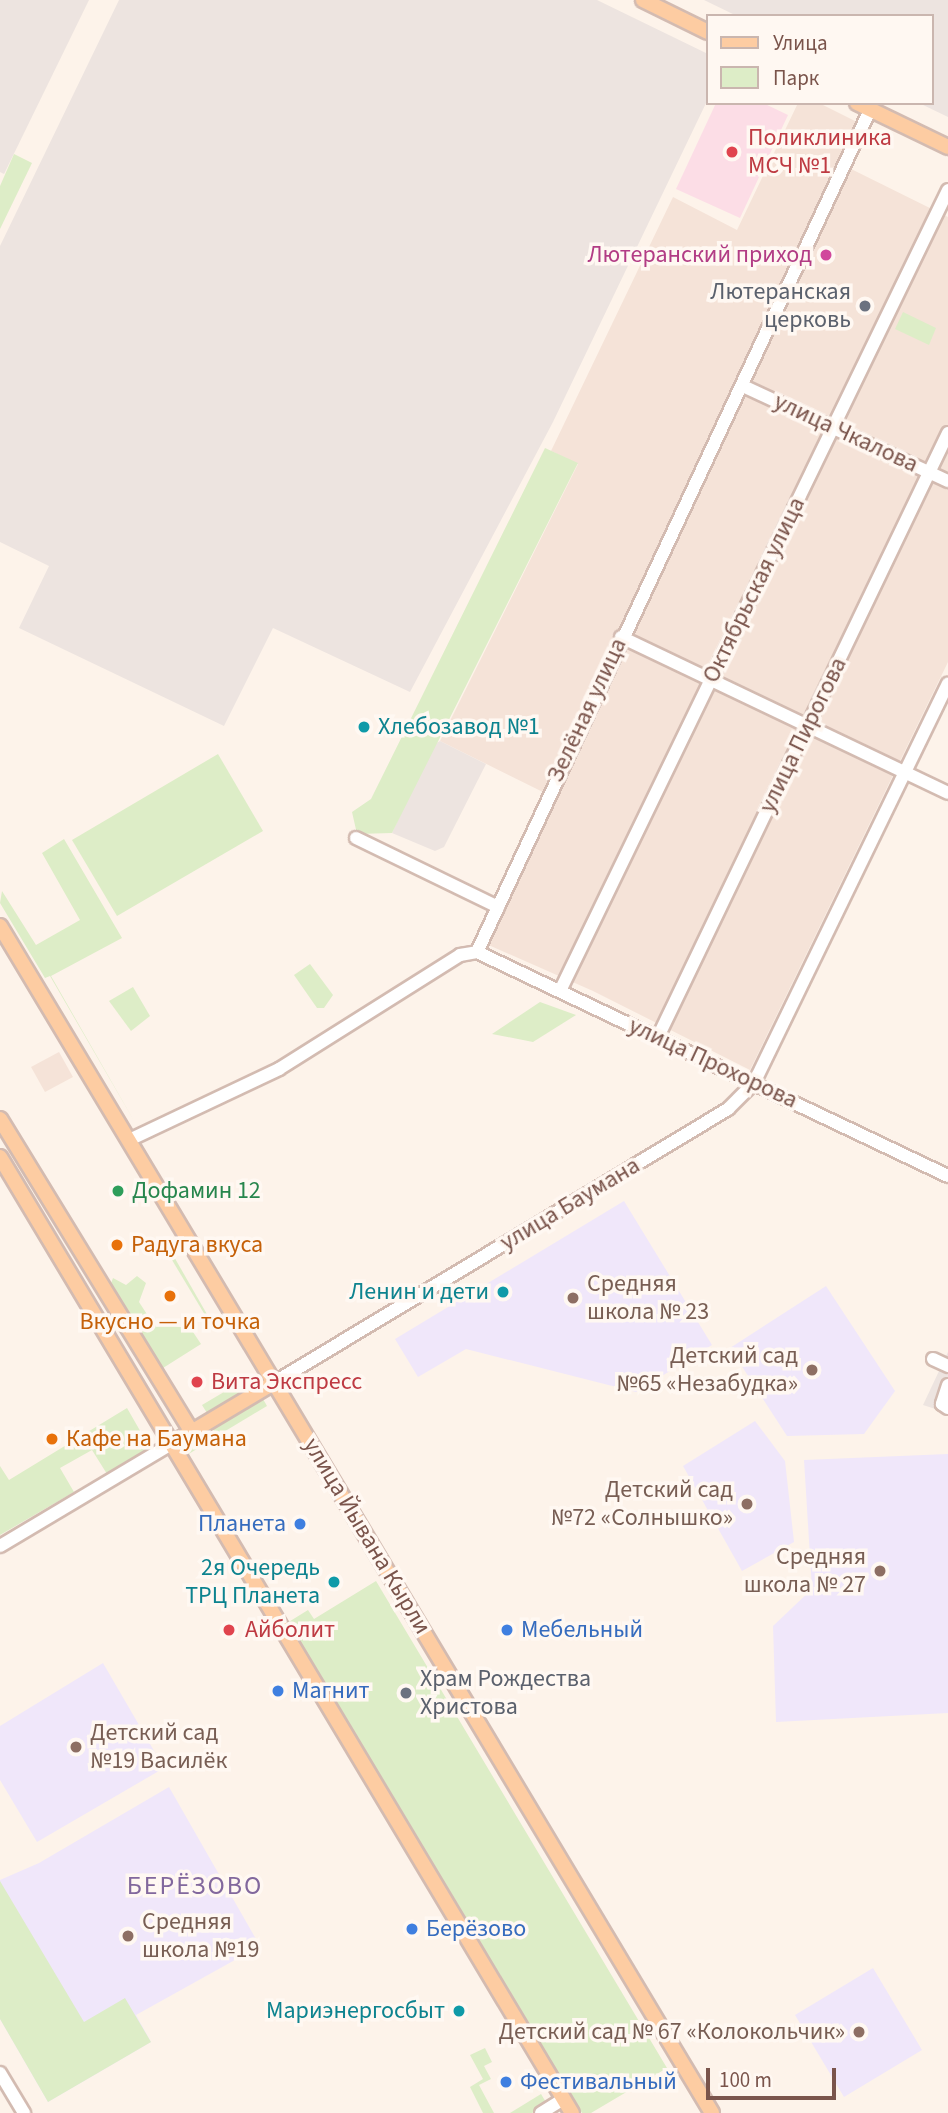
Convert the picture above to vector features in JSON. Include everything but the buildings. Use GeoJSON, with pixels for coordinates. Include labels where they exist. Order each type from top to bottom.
{"type":"FeatureCollection","features":[{"type":"Feature","properties":{"kind":"main road"},"geometry":{"type":"LineString","coordinates":[[643,0],[706,31]]}},
{"type":"Feature","properties":{"kind":"main road"},"geometry":{"type":"LineString","coordinates":[[864,106],[948,147]]}},
{"type":"Feature","properties":{"kind":"main road","name":"улица Йывана Кырли"},"geometry":{"type":"LineString","coordinates":[[0,926],[712,2113]]}},
{"type":"Feature","properties":{"kind":"main road"},"geometry":{"type":"LineString","coordinates":[[0,1119],[191,1432]]}},
{"type":"Feature","properties":{"kind":"main road"},"geometry":{"type":"LineString","coordinates":[[0,1157],[572,2113]]}},
{"type":"Feature","properties":{"kind":"main road"},"geometry":{"type":"LineString","coordinates":[[86,1299],[103,1288]]}},
{"type":"Feature","properties":{"kind":"main road","name":"улица Баумана"},"geometry":{"type":"LineString","coordinates":[[173,1443],[275,1382]]}},
{"type":"Feature","properties":{"kind":"street","name":"Зелёная улица"},"geometry":{"type":"LineString","coordinates":[[477,952],[621,637],[743,386],[864,106]]}},
{"type":"Feature","properties":{"kind":"street","name":"Октябрьская улица"},"geometry":{"type":"LineString","coordinates":[[560,991],[948,190]]}},
{"type":"Feature","properties":{"kind":"street","name":"улица Чкалова"},"geometry":{"type":"LineString","coordinates":[[743,386],[834,425],[948,481]]}},
{"type":"Feature","properties":{"kind":"street","name":"улица Пирогова"},"geometry":{"type":"LineString","coordinates":[[658,1037],[948,433]]}},
{"type":"Feature","properties":{"kind":"street"},"geometry":{"type":"LineString","coordinates":[[621,637],[948,793]]}},
{"type":"Feature","properties":{"kind":"street","name":"улица Баумана"},"geometry":{"type":"LineString","coordinates":[[275,1382],[728,1109],[754,1083],[948,684]]}},
{"type":"Feature","properties":{"kind":"street"},"geometry":{"type":"LineString","coordinates":[[356,838],[498,907]]}},
{"type":"Feature","properties":{"kind":"street"},"geometry":{"type":"LineString","coordinates":[[129,1140],[279,1069],[460,956],[477,952]]}},
{"type":"Feature","properties":{"kind":"street","name":"улица Прохорова"},"geometry":{"type":"LineString","coordinates":[[477,952],[948,1176]]}},
{"type":"Feature","properties":{"kind":"street"},"geometry":{"type":"LineString","coordinates":[[933,1359],[948,1366]]}},
{"type":"Feature","properties":{"kind":"street"},"geometry":{"type":"LineString","coordinates":[[948,1385],[942,1404],[948,1408]]}},
{"type":"Feature","properties":{"kind":"street","name":"улица Баумана"},"geometry":{"type":"LineString","coordinates":[[0,1545],[173,1443]]}},
{"type":"Feature","properties":{"kind":"street"},"geometry":{"type":"LineString","coordinates":[[0,2073],[24,2113]]}},
{"type":"Feature","properties":{"kind":"street"},"geometry":{"type":"LineString","coordinates":[[541,2113],[563,2099]]}},
{"type":"Feature","properties":{"kind":"shaded area"},"geometry":{"type":"Polygon","coordinates":[[[0,0],[89,0],[4,174],[0,172],[0,0]]]}},
{"type":"Feature","properties":{"kind":"shaded area"},"geometry":{"type":"Polygon","coordinates":[[[119,0],[597,0],[706,53],[706,103],[553,422],[410,692],[273,628],[224,726],[19,628],[49,566],[0,542],[0,246],[119,0]]]}},
{"type":"Feature","properties":{"kind":"shaded area"},"geometry":{"type":"Polygon","coordinates":[[[704,0],[948,0],[948,117],[923,105],[934,105],[934,14],[733,14],[704,0]]]}},
{"type":"Feature","properties":{"kind":"shaded area","name":"Поликлиника МСЧ №1"},"geometry":{"type":"Polygon","coordinates":[[[715,105],[767,105],[788,115],[740,218],[676,189],[715,105]]]}},
{"type":"Feature","properties":{"kind":"shaded area"},"geometry":{"type":"Polygon","coordinates":[[[797,105],[823,105],[857,122],[839,163],[948,217],[948,662],[750,1070],[593,991],[484,943],[551,796],[440,741],[578,464],[551,451],[673,197],[737,230],[797,105]]]}},
{"type":"Feature","properties":{"kind":"shaded area"},"geometry":{"type":"Polygon","coordinates":[[[440,741],[486,764],[444,847],[435,851],[392,833],[433,745],[440,741]]]}},
{"type":"Feature","properties":{"kind":"shaded area"},"geometry":{"type":"Polygon","coordinates":[[[59,1052],[73,1077],[45,1092],[31,1067],[59,1052]]]}},
{"type":"Feature","properties":{"kind":"shaded area","name":"Средняя школа № 23"},"geometry":{"type":"Polygon","coordinates":[[[624,1201],[712,1345],[636,1392],[466,1349],[418,1377],[395,1339],[624,1201]]]}},
{"type":"Feature","properties":{"kind":"shaded area","name":"Детский сад №65 «Незабудка»"},"geometry":{"type":"Polygon","coordinates":[[[826,1286],[895,1391],[864,1434],[787,1436],[730,1348],[826,1286]]]}},
{"type":"Feature","properties":{"kind":"shaded area"},"geometry":{"type":"Polygon","coordinates":[[[948,1352],[948,1413],[923,1405],[948,1352]]]}},
{"type":"Feature","properties":{"kind":"shaded area","name":"Детский сад №72 «Солнышко»"},"geometry":{"type":"Polygon","coordinates":[[[755,1421],[785,1461],[794,1542],[742,1571],[683,1466],[755,1421]]]}},
{"type":"Feature","properties":{"kind":"shaded area","name":"Средняя школа № 27"},"geometry":{"type":"Polygon","coordinates":[[[948,1454],[948,1713],[776,1722],[773,1626],[812,1589],[804,1460],[948,1454]]]}},
{"type":"Feature","properties":{"kind":"shaded area","name":"Детский сад №19 Василёк"},"geometry":{"type":"Polygon","coordinates":[[[103,1663],[164,1768],[37,1842],[0,1780],[0,1726],[103,1663]]]}},
{"type":"Feature","properties":{"kind":"shaded area","name":"Средняя школа №19"},"geometry":{"type":"Polygon","coordinates":[[[169,1787],[260,1946],[136,2015],[151,2042],[48,2102],[0,2019],[0,1880],[39,1863],[169,1787]]]}},
{"type":"Feature","properties":{"kind":"shaded area","name":"Детский сад № 67 «Колокольчик»"},"geometry":{"type":"Polygon","coordinates":[[[873,1968],[922,2050],[844,2097],[795,2015],[873,1968]]]}},
{"type":"Feature","properties":{"kind":"green space"},"geometry":{"type":"Polygon","coordinates":[[[14,154],[32,163],[0,229],[0,186],[14,154]]]}},
{"type":"Feature","properties":{"kind":"green space"},"geometry":{"type":"Polygon","coordinates":[[[903,312],[936,328],[929,345],[895,329],[903,312]]]}},
{"type":"Feature","properties":{"kind":"green space"},"geometry":{"type":"Polygon","coordinates":[[[545,448],[578,463],[392,833],[357,834],[352,812],[371,799],[545,448]]]}},
{"type":"Feature","properties":{"kind":"green space"},"geometry":{"type":"Polygon","coordinates":[[[218,754],[263,831],[117,916],[72,840],[218,754]]]}},
{"type":"Feature","properties":{"kind":"green space"},"geometry":{"type":"Polygon","coordinates":[[[64,839],[122,938],[51,976],[137,1126],[50,976],[45,978],[0,903],[2,891],[36,945],[80,920],[42,853],[64,839]]]}},
{"type":"Feature","properties":{"kind":"green space"},"geometry":{"type":"Polygon","coordinates":[[[310,964],[333,995],[324,1008],[317,1008],[294,975],[310,964]]]}},
{"type":"Feature","properties":{"kind":"green space"},"geometry":{"type":"Polygon","coordinates":[[[133,987],[150,1016],[131,1031],[109,1001],[133,987]]]}},
{"type":"Feature","properties":{"kind":"green space"},"geometry":{"type":"Polygon","coordinates":[[[540,1002],[576,1015],[533,1042],[492,1034],[540,1002]]]}},
{"type":"Feature","properties":{"kind":"green space"},"geometry":{"type":"Polygon","coordinates":[[[169,1255],[173,1255],[208,1316],[205,1315],[169,1255]]]}},
{"type":"Feature","properties":{"kind":"green space"},"geometry":{"type":"Polygon","coordinates":[[[137,1276],[146,1283],[139,1302],[152,1322],[191,1329],[201,1344],[163,1368],[155,1365],[109,1289],[113,1278],[126,1285],[137,1276]]]}},
{"type":"Feature","properties":{"kind":"green space"},"geometry":{"type":"Polygon","coordinates":[[[251,1376],[256,1384],[207,1413],[202,1405],[251,1376]]]}},
{"type":"Feature","properties":{"kind":"green space"},"geometry":{"type":"Polygon","coordinates":[[[263,1399],[267,1406],[217,1436],[213,1429],[263,1399]]]}},
{"type":"Feature","properties":{"kind":"green space"},"geometry":{"type":"Polygon","coordinates":[[[127,1408],[150,1448],[107,1474],[92,1450],[60,1468],[74,1492],[0,1535],[0,1466],[9,1480],[127,1408]]]}},
{"type":"Feature","properties":{"kind":"green space"},"geometry":{"type":"Polygon","coordinates":[[[208,1432],[213,1439],[187,1455],[185,1447],[208,1432]]]}},
{"type":"Feature","properties":{"kind":"green space"},"geometry":{"type":"Polygon","coordinates":[[[376,1581],[667,2068],[591,2113],[582,2113],[287,1623],[308,1610],[314,1619],[376,1581]]]}},
{"type":"Feature","properties":{"kind":"green space"},"geometry":{"type":"Polygon","coordinates":[[[0,1881],[84,2022],[125,1998],[151,2042],[48,2102],[0,2019],[0,1881]]]}},
{"type":"Feature","properties":{"kind":"green space"},"geometry":{"type":"Polygon","coordinates":[[[485,2048],[492,2062],[484,2066],[491,2079],[479,2085],[494,2113],[483,2113],[470,2087],[483,2079],[470,2055],[485,2048]]]}},
{"type":"Feature","properties":{"kind":"green space"},"geometry":{"type":"Polygon","coordinates":[[[541,2094],[547,2104],[532,2113],[510,2113],[541,2094]]]}},
{"type":"Feature","properties":{"kind":"place","name":"Поликлиника МСЧ №1"},"geometry":{"type":"Point","coordinates":[732,152]}},
{"type":"Feature","properties":{"kind":"place","name":"Лютеранский приход"},"geometry":{"type":"Point","coordinates":[826,255]}},
{"type":"Feature","properties":{"kind":"place","name":"Лютеранская церковь"},"geometry":{"type":"Point","coordinates":[865,306]}},
{"type":"Feature","properties":{"kind":"place","name":"Хлебозавод №1"},"geometry":{"type":"Point","coordinates":[364,727]}},
{"type":"Feature","properties":{"kind":"place","name":"Дофамин 12"},"geometry":{"type":"Point","coordinates":[118,1191]}},
{"type":"Feature","properties":{"kind":"place","name":"Радуга вкуса"},"geometry":{"type":"Point","coordinates":[117,1245]}},
{"type":"Feature","properties":{"kind":"place","name":"Ленин и дети"},"geometry":{"type":"Point","coordinates":[503,1292]}},
{"type":"Feature","properties":{"kind":"place","name":"Вкусно — и точка"},"geometry":{"type":"Point","coordinates":[170,1296]}},
{"type":"Feature","properties":{"kind":"place","name":"Средняя школа № 23"},"geometry":{"type":"Point","coordinates":[573,1298]}},
{"type":"Feature","properties":{"kind":"place","name":"Детский сад №65 «Незабудка»"},"geometry":{"type":"Point","coordinates":[812,1370]}},
{"type":"Feature","properties":{"kind":"place","name":"Вита Экспресс"},"geometry":{"type":"Point","coordinates":[197,1382]}},
{"type":"Feature","properties":{"kind":"place","name":"Кафе на Баумана"},"geometry":{"type":"Point","coordinates":[52,1439]}},
{"type":"Feature","properties":{"kind":"place","name":"Детский сад №72 «Солнышко»"},"geometry":{"type":"Point","coordinates":[747,1504]}},
{"type":"Feature","properties":{"kind":"place","name":"Планета"},"geometry":{"type":"Point","coordinates":[300,1524]}},
{"type":"Feature","properties":{"kind":"place","name":"Средняя школа № 27"},"geometry":{"type":"Point","coordinates":[880,1571]}},
{"type":"Feature","properties":{"kind":"place","name":"2я Очередь ТРЦ Планета"},"geometry":{"type":"Point","coordinates":[334,1582]}},
{"type":"Feature","properties":{"kind":"place","name":"Айболит"},"geometry":{"type":"Point","coordinates":[229,1630]}},
{"type":"Feature","properties":{"kind":"place","name":"Мебельный"},"geometry":{"type":"Point","coordinates":[507,1630]}},
{"type":"Feature","properties":{"kind":"place","name":"Магнит"},"geometry":{"type":"Point","coordinates":[278,1691]}},
{"type":"Feature","properties":{"kind":"place","name":"Храм Рождества Христова"},"geometry":{"type":"Point","coordinates":[406,1693]}},
{"type":"Feature","properties":{"kind":"place","name":"Детский сад №19 Василёк"},"geometry":{"type":"Point","coordinates":[76,1747]}},
{"type":"Feature","properties":{"kind":"place","name":"Берёзово"},"geometry":{"type":"Point","coordinates":[412,1929]}},
{"type":"Feature","properties":{"kind":"place","name":"Средняя школа №19"},"geometry":{"type":"Point","coordinates":[128,1936]}},
{"type":"Feature","properties":{"kind":"place","name":"Мариэнергосбыт"},"geometry":{"type":"Point","coordinates":[459,2011]}},
{"type":"Feature","properties":{"kind":"place","name":"Детский сад № 67 «Колокольчик»"},"geometry":{"type":"Point","coordinates":[859,2032]}},
{"type":"Feature","properties":{"kind":"place","name":"Фестивальный"},"geometry":{"type":"Point","coordinates":[506,2082]}},
{"type":"Feature","properties":{"kind":"district","name":"БЕРЁЗОВО"},"geometry":{"type":"Point","coordinates":[195,1886]}}]}
